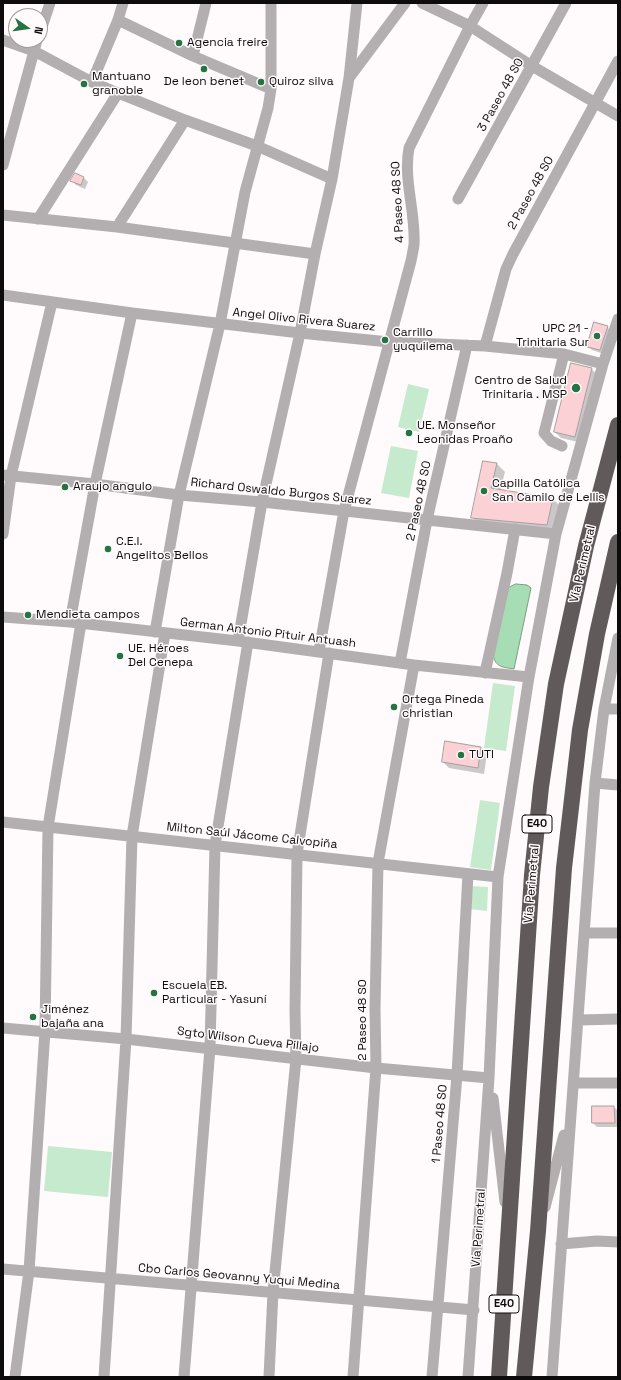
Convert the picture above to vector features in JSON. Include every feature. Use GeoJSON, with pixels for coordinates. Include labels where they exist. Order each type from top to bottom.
{"type":"FeatureCollection","features":[{"type":"Feature","properties":{"kind":"highway","name":"Vía Perimetral"},"geometry":{"type":"LineString","coordinates":[[499,1377],[532,875],[541,787],[558,676],[586,546],[618,425]]}},
{"type":"Feature","properties":{"kind":"highway","name":"E40"},"geometry":{"type":"LineString","coordinates":[[524,1377],[538,1231],[561,900],[580,730],[597,634],[618,542]]}},
{"type":"Feature","properties":{"kind":"street"},"geometry":{"type":"LineString","coordinates":[[92,82],[118,20],[123,3]]}},
{"type":"Feature","properties":{"kind":"street"},"geometry":{"type":"LineString","coordinates":[[193,56],[206,3]]}},
{"type":"Feature","properties":{"kind":"street"},"geometry":{"type":"LineString","coordinates":[[104,1377],[126,1039],[132,836],[179,495],[220,324],[245,192],[268,108],[271,89],[271,3]]}},
{"type":"Feature","properties":{"kind":"street"},"geometry":{"type":"LineString","coordinates":[[184,1377],[210,1048],[215,845],[262,502],[300,333],[315,254],[332,179],[349,78],[357,3]]}},
{"type":"Feature","properties":{"kind":"street"},"geometry":{"type":"LineString","coordinates":[[349,78],[405,3]]}},
{"type":"Feature","properties":{"kind":"street"},"geometry":{"type":"LineString","coordinates":[[422,3],[470,26],[532,66],[618,116]]}},
{"type":"Feature","properties":{"kind":"street","name":"4 Paseo 48 SO"},"geometry":{"type":"LineString","coordinates":[[269,1377],[273,1292],[296,1059],[295,1011],[297,854],[344,511],[414,245],[406,162],[409,148],[483,3]]}},
{"type":"Feature","properties":{"kind":"street","name":"3 Paseo 48 SO"},"geometry":{"type":"LineString","coordinates":[[458,199],[566,3]]}},
{"type":"Feature","properties":{"kind":"street"},"geometry":{"type":"LineString","coordinates":[[118,20],[193,56],[271,89]]}},
{"type":"Feature","properties":{"kind":"street"},"geometry":{"type":"LineString","coordinates":[[3,40],[34,51],[92,82],[118,93],[185,120],[257,146],[332,179]]}},
{"type":"Feature","properties":{"kind":"street"},"geometry":{"type":"LineString","coordinates":[[3,165],[35,48]]}},
{"type":"Feature","properties":{"kind":"street","name":"2 Paseo 48 SO"},"geometry":{"type":"LineString","coordinates":[[485,346],[506,269],[512,254],[618,61]]}},
{"type":"Feature","properties":{"kind":"street"},"geometry":{"type":"LineString","coordinates":[[38,219],[118,93]]}},
{"type":"Feature","properties":{"kind":"street"},"geometry":{"type":"LineString","coordinates":[[117,227],[185,120]]}},
{"type":"Feature","properties":{"kind":"street"},"geometry":{"type":"LineString","coordinates":[[3,215],[117,227],[315,254]]}},
{"type":"Feature","properties":{"kind":"street","name":"Angel Olivo Rivera Suarez"},"geometry":{"type":"LineString","coordinates":[[3,296],[300,333],[389,342],[485,346],[564,354],[603,364]]}},
{"type":"Feature","properties":{"kind":"street"},"geometry":{"type":"LineString","coordinates":[[3,534],[7,475],[52,302]]}},
{"type":"Feature","properties":{"kind":"street"},"geometry":{"type":"LineString","coordinates":[[15,1377],[29,1271],[45,1031],[48,827],[95,484],[132,313]]}},
{"type":"Feature","properties":{"kind":"street","name":"Vía Perimetral"},"geometry":{"type":"LineString","coordinates":[[468,1377],[474,1310],[489,1078],[498,877],[529,677],[556,534],[603,364],[618,319]]}},
{"type":"Feature","properties":{"kind":"street","name":"2 Paseo 48 SO"},"geometry":{"type":"LineString","coordinates":[[400,663],[427,520],[467,345]]}},
{"type":"Feature","properties":{"kind":"street"},"geometry":{"type":"LineString","coordinates":[[562,446],[551,441],[544,433],[564,354]]}},
{"type":"Feature","properties":{"kind":"street","name":"Richard Oswaldo Burgos Suarez"},"geometry":{"type":"LineString","coordinates":[[7,475],[95,484],[179,495],[262,502],[556,534]]}},
{"type":"Feature","properties":{"kind":"street"},"geometry":{"type":"LineString","coordinates":[[485,673],[515,529]]}},
{"type":"Feature","properties":{"kind":"street","name":"German Antonio Pituir Antuash"},"geometry":{"type":"LineString","coordinates":[[3,617],[76,622],[160,633],[243,641],[414,665],[529,677]]}},
{"type":"Feature","properties":{"kind":"street","name":"E40"},"geometry":{"type":"LineString","coordinates":[[538,1231],[572,1101],[595,783],[604,709],[618,638]]}},
{"type":"Feature","properties":{"kind":"street","name":"2 Paseo 48 SO"},"geometry":{"type":"LineString","coordinates":[[353,1377],[376,1068],[375,1009],[378,863],[414,665]]}},
{"type":"Feature","properties":{"kind":"street"},"geometry":{"type":"LineString","coordinates":[[604,709],[618,709]]}},
{"type":"Feature","properties":{"kind":"street"},"geometry":{"type":"LineString","coordinates":[[595,783],[618,785]]}},
{"type":"Feature","properties":{"kind":"street","name":"Milton Saúl Jácome Calvopiña"},"geometry":{"type":"LineString","coordinates":[[3,822],[498,877]]}},
{"type":"Feature","properties":{"kind":"street","name":"1 Paseo 48 SO"},"geometry":{"type":"LineString","coordinates":[[432,1377],[457,1075],[468,874]]}},
{"type":"Feature","properties":{"kind":"street"},"geometry":{"type":"LineString","coordinates":[[585,933],[618,933]]}},
{"type":"Feature","properties":{"kind":"street"},"geometry":{"type":"LineString","coordinates":[[579,1020],[618,1019]]}},
{"type":"Feature","properties":{"kind":"street","name":"Sgto Wilson Cueva Pillajo"},"geometry":{"type":"LineString","coordinates":[[3,1028],[126,1039],[376,1068],[489,1078]]}},
{"type":"Feature","properties":{"kind":"street","name":"Vía Perimetral"},"geometry":{"type":"LineString","coordinates":[[489,1078],[496,1118],[508,1230]]}},
{"type":"Feature","properties":{"kind":"street"},"geometry":{"type":"LineString","coordinates":[[574,1082],[618,1083]]}},
{"type":"Feature","properties":{"kind":"street"},"geometry":{"type":"LineString","coordinates":[[552,1377],[572,1101]]}},
{"type":"Feature","properties":{"kind":"street"},"geometry":{"type":"LineString","coordinates":[[562,1244],[597,1241],[618,1242]]}},
{"type":"Feature","properties":{"kind":"street","name":"Cbo Carlos Geovanny Yuqui Medina"},"geometry":{"type":"LineString","coordinates":[[3,1269],[474,1310]]}},
{"type":"Feature","properties":{"kind":"shaded area"},"geometry":{"type":"Polygon","coordinates":[[[408,384],[429,389],[419,432],[398,427],[408,384]]]}},
{"type":"Feature","properties":{"kind":"shaded area"},"geometry":{"type":"Polygon","coordinates":[[[391,446],[418,451],[409,498],[381,493],[391,446]]]}},
{"type":"Feature","properties":{"kind":"shaded area"},"geometry":{"type":"Polygon","coordinates":[[[516,584],[527,585],[531,588],[514,669],[498,665],[493,655],[508,588],[516,584]]]}},
{"type":"Feature","properties":{"kind":"shaded area"},"geometry":{"type":"Polygon","coordinates":[[[493,683],[515,686],[506,751],[484,748],[493,683]]]}},
{"type":"Feature","properties":{"kind":"shaded area"},"geometry":{"type":"Polygon","coordinates":[[[480,800],[500,803],[491,870],[470,867],[480,800]]]}},
{"type":"Feature","properties":{"kind":"shaded area"},"geometry":{"type":"Polygon","coordinates":[[[471,886],[488,887],[487,911],[470,909],[471,886]]]}},
{"type":"Feature","properties":{"kind":"shaded area"},"geometry":{"type":"Polygon","coordinates":[[[48,1146],[112,1152],[108,1197],[44,1191],[48,1146]]]}},
{"type":"Feature","properties":{"kind":"building"},"geometry":{"type":"Polygon","coordinates":[[[75,173],[84,177],[81,185],[70,181],[75,173]]]}},
{"type":"Feature","properties":{"kind":"building","name":"UPC 21 - Trinitaria Sur"},"geometry":{"type":"Polygon","coordinates":[[[594,322],[608,326],[600,350],[587,347],[594,322]]]}},
{"type":"Feature","properties":{"kind":"building","name":"Centro de Salud Trinitaria . MSP"},"geometry":{"type":"Polygon","coordinates":[[[571,363],[592,368],[575,437],[554,432],[571,363]]]}},
{"type":"Feature","properties":{"kind":"building"},"geometry":{"type":"Polygon","coordinates":[[[483,461],[497,463],[491,488],[553,498],[547,525],[471,518],[483,461]]]}},
{"type":"Feature","properties":{"kind":"building","name":"TUTI"},"geometry":{"type":"Polygon","coordinates":[[[445,741],[481,747],[478,768],[442,762],[445,741]]]}},
{"type":"Feature","properties":{"kind":"building"},"geometry":{"type":"Polygon","coordinates":[[[592,1106],[614,1106],[615,1123],[592,1123],[592,1106]]]}},
{"type":"Feature","properties":{"kind":"place","name":"Agencia freire"},"geometry":{"type":"Point","coordinates":[179,43]}},
{"type":"Feature","properties":{"kind":"place","name":"De leon benet"},"geometry":{"type":"Point","coordinates":[204,69]}},
{"type":"Feature","properties":{"kind":"place","name":"Quiroz silva"},"geometry":{"type":"Point","coordinates":[261,82]}},
{"type":"Feature","properties":{"kind":"place","name":"Mantuano granoble"},"geometry":{"type":"Point","coordinates":[84,84]}},
{"type":"Feature","properties":{"kind":"place","name":"UPC 21 - Trinitaria Sur"},"geometry":{"type":"Point","coordinates":[597,336]}},
{"type":"Feature","properties":{"kind":"place","name":"Carrillo yuquilema"},"geometry":{"type":"Point","coordinates":[385,340]}},
{"type":"Feature","properties":{"kind":"place","name":"Centro de Salud Trinitaria . MSP"},"geometry":{"type":"Point","coordinates":[576,388]}},
{"type":"Feature","properties":{"kind":"place","name":"UE. Monseñor Leonidas Proaño"},"geometry":{"type":"Point","coordinates":[409,433]}},
{"type":"Feature","properties":{"kind":"place","name":"Araujo angulo"},"geometry":{"type":"Point","coordinates":[65,487]}},
{"type":"Feature","properties":{"kind":"place","name":"Capilla Católica San Camilo de Lellis"},"geometry":{"type":"Point","coordinates":[484,491]}},
{"type":"Feature","properties":{"kind":"place","name":"C.E.I. Angelitos Bellos"},"geometry":{"type":"Point","coordinates":[108,549]}},
{"type":"Feature","properties":{"kind":"place","name":"Mendieta campos"},"geometry":{"type":"Point","coordinates":[28,615]}},
{"type":"Feature","properties":{"kind":"place","name":"UE. Héroes Del Cenepa"},"geometry":{"type":"Point","coordinates":[120,656]}},
{"type":"Feature","properties":{"kind":"place","name":"Ortega Pineda christian"},"geometry":{"type":"Point","coordinates":[394,707]}},
{"type":"Feature","properties":{"kind":"place","name":"TUTI"},"geometry":{"type":"Point","coordinates":[461,755]}},
{"type":"Feature","properties":{"kind":"place","name":"Escuela EB. Particular - Yasuní"},"geometry":{"type":"Point","coordinates":[154,993]}},
{"type":"Feature","properties":{"kind":"place","name":"Jiménez bajaña ana"},"geometry":{"type":"Point","coordinates":[33,1017]}}]}
